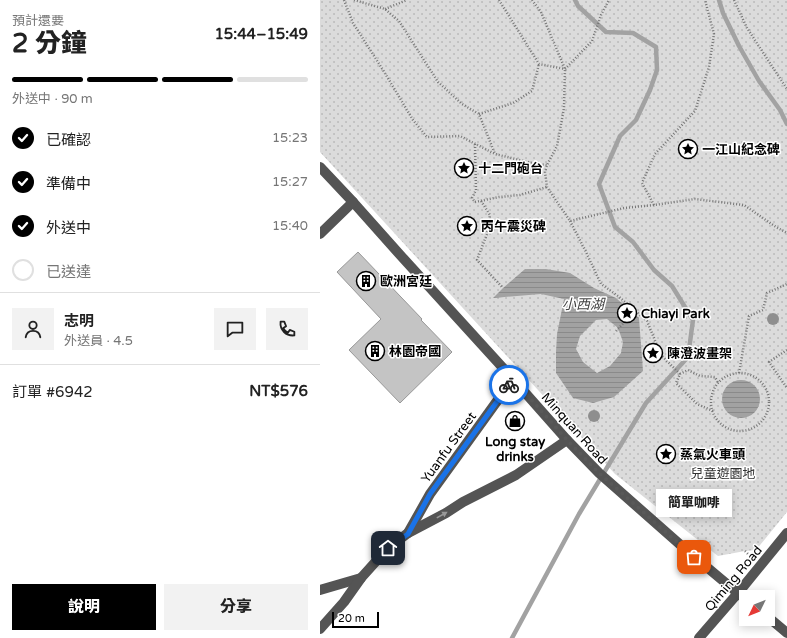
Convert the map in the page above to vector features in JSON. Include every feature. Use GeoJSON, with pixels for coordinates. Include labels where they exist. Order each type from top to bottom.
{"type":"FeatureCollection","features":[{"type":"Feature","properties":{"kind":"street","name":"Minquan Road"},"geometry":{"type":"LineString","coordinates":[[320,167],[567,440],[599,473],[684,548],[739,594]]}},
{"type":"Feature","properties":{"kind":"street"},"geometry":{"type":"LineString","coordinates":[[320,234],[353,202]]}},
{"type":"Feature","properties":{"kind":"street","name":"Yuanfu Street"},"geometry":{"type":"LineString","coordinates":[[408,534],[430,494],[513,379]]}},
{"type":"Feature","properties":{"kind":"street","name":"Yuanfu Street"},"geometry":{"type":"LineString","coordinates":[[320,629],[344,602],[361,578],[388,548],[408,534],[463,502],[516,475],[567,440]]}},
{"type":"Feature","properties":{"kind":"street","name":"Qiming Road"},"geometry":{"type":"LineString","coordinates":[[746,590],[787,533]]}},
{"type":"Feature","properties":{"kind":"street"},"geometry":{"type":"LineString","coordinates":[[320,590],[361,578]]}},
{"type":"Feature","properties":{"kind":"street","name":"Qiming Road"},"geometry":{"type":"LineString","coordinates":[[699,638],[739,599]]}},
{"type":"Feature","properties":{"kind":"street"},"geometry":{"type":"LineString","coordinates":[[775,623],[787,633]]}},
{"type":"Feature","properties":{"kind":"path"},"geometry":{"type":"LineString","coordinates":[[344,0],[353,23],[413,120],[427,137],[460,136],[495,154],[536,164],[547,165]]}},
{"type":"Feature","properties":{"kind":"path"},"geometry":{"type":"LineString","coordinates":[[354,0],[385,9],[399,21],[438,82],[462,104],[479,114],[495,154]]}},
{"type":"Feature","properties":{"kind":"path"},"geometry":{"type":"LineString","coordinates":[[385,9],[407,0]]}},
{"type":"Feature","properties":{"kind":"path"},"geometry":{"type":"LineString","coordinates":[[479,114],[513,103],[532,91],[539,64],[499,0]]}},
{"type":"Feature","properties":{"kind":"path"},"geometry":{"type":"LineString","coordinates":[[532,0],[541,12],[565,69],[564,108],[558,146],[547,165],[545,172],[547,187],[570,220],[601,284],[618,296],[647,322],[661,356],[680,374]]}},
{"type":"Feature","properties":{"kind":"path"},"geometry":{"type":"LineString","coordinates":[[565,69],[592,41],[601,15],[609,0]]}},
{"type":"Feature","properties":{"kind":"path"},"geometry":{"type":"LineString","coordinates":[[654,205],[642,183],[654,154],[695,111],[709,67],[714,34],[705,0]]}},
{"type":"Feature","properties":{"kind":"path"},"geometry":{"type":"LineString","coordinates":[[734,0],[746,28],[787,89]]}},
{"type":"Feature","properties":{"kind":"path"},"geometry":{"type":"LineString","coordinates":[[539,64],[565,69]]}},
{"type":"Feature","properties":{"kind":"path"},"geometry":{"type":"LineString","coordinates":[[475,144],[476,190],[472,198],[475,202],[498,197],[520,196],[547,187]]}},
{"type":"Feature","properties":{"kind":"path"},"geometry":{"type":"LineString","coordinates":[[570,220],[624,208],[695,200],[744,205],[787,233]]}},
{"type":"Feature","properties":{"kind":"path"},"geometry":{"type":"LineString","coordinates":[[481,201],[490,215],[487,234],[477,260],[503,288]]}},
{"type":"Feature","properties":{"kind":"path"},"geometry":{"type":"LineString","coordinates":[[739,373],[749,316],[764,310],[766,293],[787,284]]}},
{"type":"Feature","properties":{"kind":"path"},"geometry":{"type":"LineString","coordinates":[[616,332],[635,311]]}},
{"type":"Feature","properties":{"kind":"path"},"geometry":{"type":"LineString","coordinates":[[787,350],[768,362],[787,388]]}},
{"type":"Feature","properties":{"kind":"path"},"geometry":{"type":"LineString","coordinates":[[712,411],[697,404],[676,383],[680,374],[688,370],[700,376],[715,377],[718,384]]}},
{"type":"Feature","properties":{"kind":"path"},"geometry":{"type":"LineString","coordinates":[[734,373],[739,373],[753,376],[760,381],[766,389],[769,398],[769,408],[766,417],[760,424],[751,429],[742,431],[733,430],[724,426],[712,411],[711,401],[718,384],[725,377],[734,373]]}},
{"type":"Feature","properties":{"kind":"path"},"geometry":{"type":"LineString","coordinates":[[745,551],[749,555]]}},
{"type":"Feature","properties":{"kind":"green space","name":"Chiayi Park"},"geometry":{"type":"Polygon","coordinates":[[[320,0],[787,0],[787,512],[756,550],[718,556],[615,474],[320,152],[320,0]]]}},
{"type":"Feature","properties":{"kind":"water","name":"小西湖"},"geometry":{"type":"Polygon","coordinates":[[[525,269],[546,269],[570,273],[594,288],[616,298],[639,318],[643,371],[614,397],[593,403],[573,398],[556,373],[557,334],[564,299],[541,294],[493,298],[525,269]],[[607,319],[596,320],[580,336],[576,349],[583,362],[597,373],[610,366],[621,353],[623,342],[618,328],[607,319]]]}},
{"type":"Feature","properties":{"kind":"water"},"geometry":{"type":"Polygon","coordinates":[[[737,380],[745,380],[752,383],[757,388],[760,399],[757,410],[752,415],[745,418],[737,418],[730,415],[725,410],[722,403],[722,395],[725,388],[730,383],[737,380]]]}},
{"type":"Feature","properties":{"kind":"building","name":"林園帝國"},"geometry":{"type":"Polygon","coordinates":[[[358,252],[452,352],[400,403],[349,350],[381,319],[337,272],[358,252]]]}},
{"type":"Feature","properties":{"kind":"waterway"},"geometry":{"type":"LineString","coordinates":[[512,638],[579,514],[646,403],[688,357],[693,320],[672,286],[654,270],[633,242],[615,227],[599,184],[620,136],[636,120],[650,90],[657,70],[656,47],[633,33],[606,32],[578,6],[575,0]]}},
{"type":"Feature","properties":{"kind":"waterway"},"geometry":{"type":"LineString","coordinates":[[719,0],[723,13],[739,46],[759,81],[780,110],[787,124]]}},
{"type":"Feature","properties":{"kind":"way so far"},"geometry":{"type":"LineString","coordinates":[[509,385],[513,379],[567,440],[599,473],[694,557]]}},
{"type":"Feature","properties":{"kind":"place","name":"一江山紀念碑"},"geometry":{"type":"Point","coordinates":[688,149]}},
{"type":"Feature","properties":{"kind":"place","name":"十二門砲台"},"geometry":{"type":"Point","coordinates":[464,168]}},
{"type":"Feature","properties":{"kind":"place","name":"丙午震災碑"},"geometry":{"type":"Point","coordinates":[467,226]}},
{"type":"Feature","properties":{"kind":"place","name":"歐洲宮廷"},"geometry":{"type":"Point","coordinates":[366,281]}},
{"type":"Feature","properties":{"kind":"place","name":"Chiayi Park"},"geometry":{"type":"Point","coordinates":[627,313]}},
{"type":"Feature","properties":{"kind":"place","name":"林園帝國"},"geometry":{"type":"Point","coordinates":[375,351]}},
{"type":"Feature","properties":{"kind":"place","name":"陳澄波畫架"},"geometry":{"type":"Point","coordinates":[653,353]}},
{"type":"Feature","properties":{"kind":"place","name":"Long stay drinks"},"geometry":{"type":"Point","coordinates":[515,421]}},
{"type":"Feature","properties":{"kind":"place","name":"蒸氣火車頭"},"geometry":{"type":"Point","coordinates":[666,454]}},
{"type":"Feature","properties":{"kind":"place","name":"簡單咖啡"},"geometry":{"type":"Point","coordinates":[694,557]}},
{"type":"Feature","properties":{"kind":"route"},"geometry":{"type":"LineString","coordinates":[[388,548],[408,534],[430,494],[509,385]]}},
{"type":"Feature","properties":{"kind":"park label","name":"兒童遊園地"},"geometry":{"type":"Point","coordinates":[723,473]}}]}
